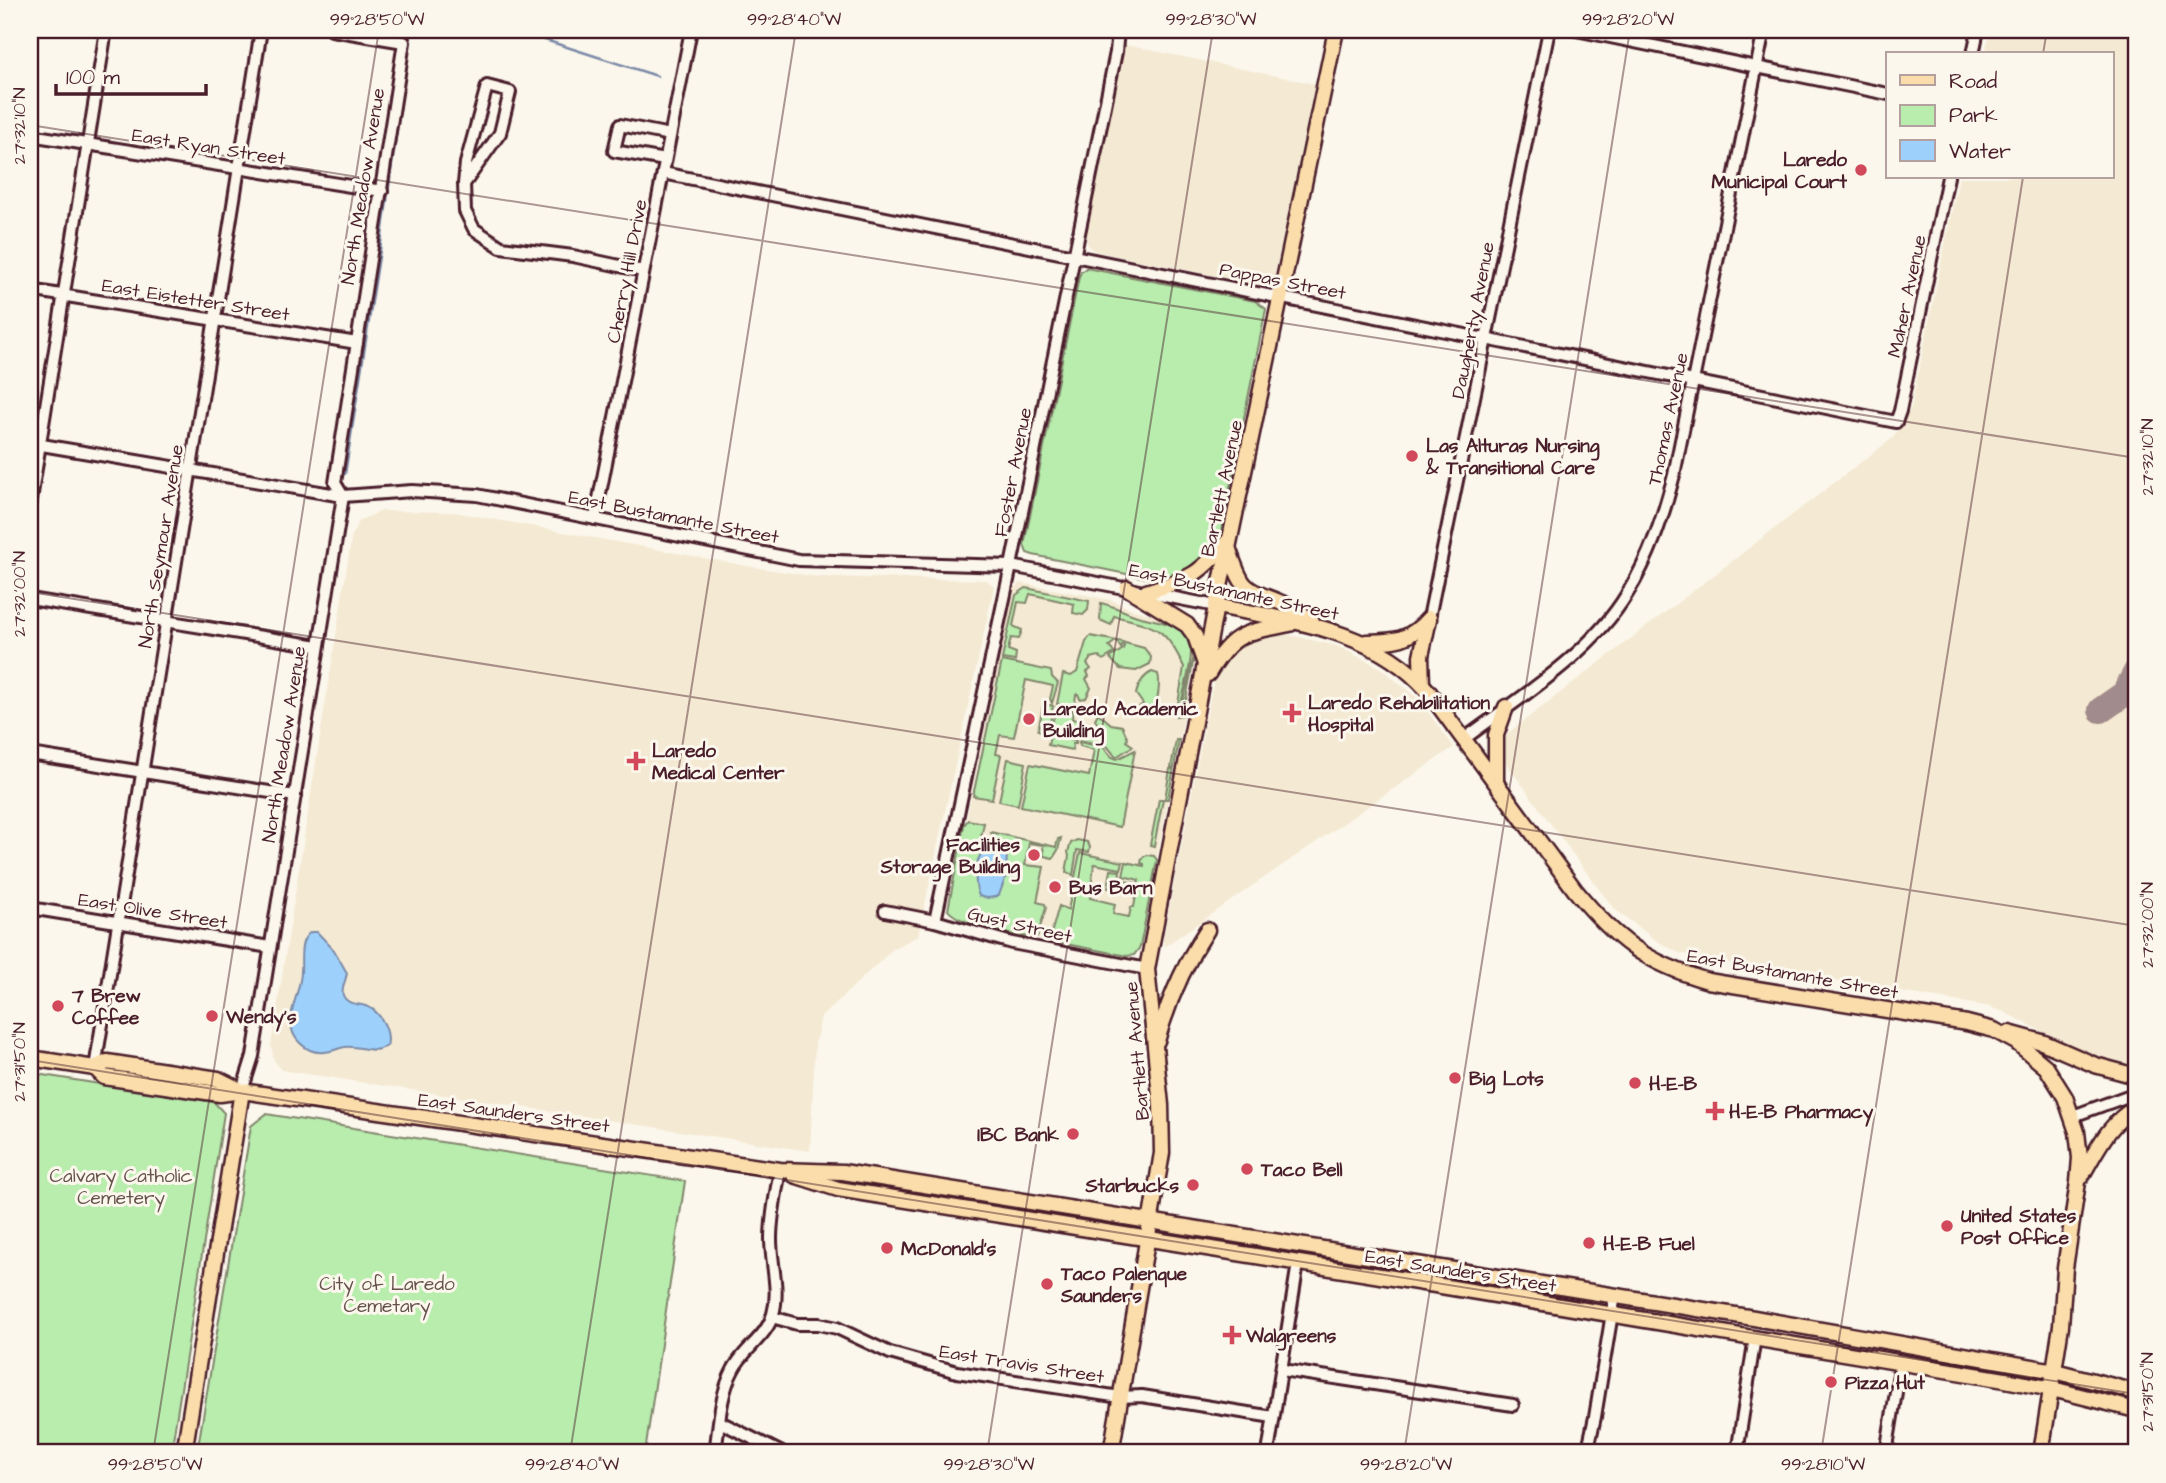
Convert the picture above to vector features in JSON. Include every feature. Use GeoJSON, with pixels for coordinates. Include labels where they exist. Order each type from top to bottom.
{"type":"FeatureCollection","features":[{"type":"Feature","properties":{"kind":"main road","name":"Bartlett Avenue"},"geometry":{"type":"LineString","coordinates":[[1111,1453],[1162,1153],[1161,1104],[1147,969],[1216,607],[1336,30]]}},
{"type":"Feature","properties":{"kind":"main road"},"geometry":{"type":"LineString","coordinates":[[1146,592],[1185,580],[1198,573],[1229,544],[1240,579],[1249,589],[1257,595],[1284,604],[1325,628]]}},
{"type":"Feature","properties":{"kind":"main road"},"geometry":{"type":"LineString","coordinates":[[1127,588],[1187,625],[1195,636],[1205,664]]}},
{"type":"Feature","properties":{"kind":"main road","name":"East Bustamante Street"},"geometry":{"type":"LineString","coordinates":[[1216,607],[1325,628],[1361,642],[1401,665],[1422,684],[1600,921],[1627,944],[1655,962],[1676,972],[1707,981],[1967,1023],[1994,1030],[2024,1048],[2046,1067],[2065,1097],[2073,1116],[2079,1143],[2078,1182],[2065,1268],[2061,1326],[2041,1453]]}},
{"type":"Feature","properties":{"kind":"main road"},"geometry":{"type":"LineString","coordinates":[[1361,642],[1390,642],[1404,638],[1416,633],[1429,618]]}},
{"type":"Feature","properties":{"kind":"main road"},"geometry":{"type":"LineString","coordinates":[[1422,684],[1421,656],[1429,618]]}},
{"type":"Feature","properties":{"kind":"main road"},"geometry":{"type":"LineString","coordinates":[[1201,684],[1220,655],[1237,638],[1254,631],[1298,622]]}},
{"type":"Feature","properties":{"kind":"main road"},"geometry":{"type":"LineString","coordinates":[[1496,782],[1496,735],[1506,707]]}},
{"type":"Feature","properties":{"kind":"main road"},"geometry":{"type":"LineString","coordinates":[[1155,1049],[1164,1017],[1182,973],[1208,930]]}},
{"type":"Feature","properties":{"kind":"main road"},"geometry":{"type":"LineString","coordinates":[[1994,1030],[2017,1034],[2095,1065],[2136,1076]]}},
{"type":"Feature","properties":{"kind":"main road","name":"East Saunders Street"},"geometry":{"type":"LineString","coordinates":[[30,1058],[94,1068],[107,1062],[218,1079],[242,1091],[780,1170],[843,1172],[1150,1220],[1859,1336],[2055,1371],[2136,1392]]}},
{"type":"Feature","properties":{"kind":"main road","name":"North Meadow Avenue"},"geometry":{"type":"LineString","coordinates":[[184,1453],[242,1091]]}},
{"type":"Feature","properties":{"kind":"main road"},"geometry":{"type":"LineString","coordinates":[[2078,1182],[2109,1129],[2136,1107]]}},
{"type":"Feature","properties":{"kind":"main road","name":"East Saunders Street"},"geometry":{"type":"LineString","coordinates":[[780,1170],[838,1189],[1755,1337],[2052,1389],[2136,1410]]}},
{"type":"Feature","properties":{"kind":"main road"},"geometry":{"type":"LineString","coordinates":[[1393,1278],[1397,1274],[1407,1272],[1447,1277],[1458,1270]]}},
{"type":"Feature","properties":{"kind":"main road"},"geometry":{"type":"LineString","coordinates":[[1723,1332],[1739,1328],[1760,1328],[1847,1344],[1859,1336]]}},
{"type":"Feature","properties":{"kind":"street"},"geometry":{"type":"LineString","coordinates":[[30,506],[35,444],[63,296],[106,30]]}},
{"type":"Feature","properties":{"kind":"street","name":"North Seymour Avenue"},"geometry":{"type":"LineString","coordinates":[[94,1068],[261,30]]}},
{"type":"Feature","properties":{"kind":"street","name":"North Meadow Avenue"},"geometry":{"type":"LineString","coordinates":[[242,1091],[253,1056],[343,496],[335,483],[404,42],[331,30]]}},
{"type":"Feature","properties":{"kind":"street","name":"Cherry Hill Drive"},"geometry":{"type":"LineString","coordinates":[[595,519],[691,30]]}},
{"type":"Feature","properties":{"kind":"street","name":"Foster Avenue"},"geometry":{"type":"LineString","coordinates":[[935,921],[1011,566],[1118,30]]}},
{"type":"Feature","properties":{"kind":"street","name":"Daugherty Avenue"},"geometry":{"type":"LineString","coordinates":[[1429,618],[1549,30]]}},
{"type":"Feature","properties":{"kind":"street"},"geometry":{"type":"LineString","coordinates":[[1576,30],[1886,94]]}},
{"type":"Feature","properties":{"kind":"street","name":"Thomas Avenue"},"geometry":{"type":"LineString","coordinates":[[1464,739],[1570,659],[1605,624],[1626,597],[1644,565],[1661,522],[1674,475],[1764,30]]}},
{"type":"Feature","properties":{"kind":"street"},"geometry":{"type":"LineString","coordinates":[[1973,52],[1978,30]]}},
{"type":"Feature","properties":{"kind":"street"},"geometry":{"type":"LineString","coordinates":[[464,184],[500,133],[510,92],[487,86],[466,163],[464,184],[465,211],[474,229],[501,247],[573,256],[643,271]]}},
{"type":"Feature","properties":{"kind":"street"},"geometry":{"type":"LineString","coordinates":[[665,160],[614,150],[620,125],[670,135]]}},
{"type":"Feature","properties":{"kind":"street","name":"East Ryan Street"},"geometry":{"type":"LineString","coordinates":[[30,135],[382,191]]}},
{"type":"Feature","properties":{"kind":"street","name":"Pappas Street"},"geometry":{"type":"LineString","coordinates":[[663,173],[1896,422]]}},
{"type":"Feature","properties":{"kind":"street","name":"Maher Avenue"},"geometry":{"type":"LineString","coordinates":[[1896,422],[1948,178]]}},
{"type":"Feature","properties":{"kind":"street","name":"East Eistetter Street"},"geometry":{"type":"LineString","coordinates":[[30,290],[357,343]]}},
{"type":"Feature","properties":{"kind":"street","name":"East Bustamante Street"},"geometry":{"type":"LineString","coordinates":[[35,444],[343,496],[447,492],[488,497],[799,560],[1011,566],[1216,607]]}},
{"type":"Feature","properties":{"kind":"street"},"geometry":{"type":"LineString","coordinates":[[30,599],[318,646]]}},
{"type":"Feature","properties":{"kind":"street"},"geometry":{"type":"LineString","coordinates":[[30,754],[295,796]]}},
{"type":"Feature","properties":{"kind":"street","name":"East Olive Street"},"geometry":{"type":"LineString","coordinates":[[30,908],[270,947]]}},
{"type":"Feature","properties":{"kind":"street","name":"Gust Street"},"geometry":{"type":"LineString","coordinates":[[885,911],[935,921],[1012,943],[1147,969]]}},
{"type":"Feature","properties":{"kind":"street"},"geometry":{"type":"LineString","coordinates":[[2073,1116],[2136,1093]]}},
{"type":"Feature","properties":{"kind":"street"},"geometry":{"type":"LineString","coordinates":[[715,1453],[732,1371],[741,1356],[765,1330],[772,1317],[776,1289],[771,1236],[780,1170]]}},
{"type":"Feature","properties":{"kind":"street"},"geometry":{"type":"LineString","coordinates":[[1268,1453],[1298,1263]]}},
{"type":"Feature","properties":{"kind":"street"},"geometry":{"type":"LineString","coordinates":[[1587,1453],[1615,1296]]}},
{"type":"Feature","properties":{"kind":"street","name":"East Travis Street"},"geometry":{"type":"LineString","coordinates":[[772,1317],[797,1324],[819,1324],[837,1328],[890,1353],[957,1372],[1120,1397],[1142,1396],[1273,1417]]}},
{"type":"Feature","properties":{"kind":"street"},"geometry":{"type":"LineString","coordinates":[[1737,1453],[1755,1337]]}},
{"type":"Feature","properties":{"kind":"street"},"geometry":{"type":"LineString","coordinates":[[1886,1453],[1901,1362]]}},
{"type":"Feature","properties":{"kind":"street"},"geometry":{"type":"LineString","coordinates":[[1282,1370],[1513,1405]]}},
{"type":"Feature","properties":{"kind":"street"},"geometry":{"type":"LineString","coordinates":[[720,1422],[782,1453]]}},
{"type":"Feature","properties":{"kind":"shaded area"},"geometry":{"type":"Polygon","coordinates":[[[1990,30],[2136,30],[2136,1065],[2112,1061],[2077,1049],[2002,1011],[1986,1006],[1679,953],[1657,941],[1616,910],[1498,752],[1508,733],[1894,437],[1911,408],[1959,178],[2114,178],[2114,52],[1985,52],[1990,30]]]}},
{"type":"Feature","properties":{"kind":"shaded area"},"geometry":{"type":"Polygon","coordinates":[[[1125,45],[1315,84],[1275,274],[1268,284],[1261,285],[1094,251],[1087,243],[1087,231],[1125,45]]]}},
{"type":"Feature","properties":{"kind":"shaded area","name":"Laredo Medical Center"},"geometry":{"type":"Polygon","coordinates":[[[382,511],[454,512],[818,577],[986,580],[994,586],[918,936],[894,948],[821,1017],[815,1044],[810,1151],[281,1070],[274,1060],[271,1046],[352,535],[360,520],[382,511]]]}},
{"type":"Feature","properties":{"kind":"shaded area"},"geometry":{"type":"Polygon","coordinates":[[[1021,583],[1111,600],[1134,610],[1171,619],[1193,639],[1195,659],[1140,947],[1132,956],[986,928],[955,916],[948,910],[1013,593],[1015,587],[1021,583]]]}},
{"type":"Feature","properties":{"kind":"shaded area"},"geometry":{"type":"Polygon","coordinates":[[[1276,632],[1337,646],[1379,667],[1417,698],[1454,747],[1165,946],[1163,940],[1216,669],[1234,643],[1276,632]]]}},
{"type":"Feature","properties":{"kind":"green space"},"geometry":{"type":"Polygon","coordinates":[[[1086,268],[1255,301],[1266,309],[1219,542],[1204,565],[1161,581],[1033,555],[1027,553],[1024,545],[1079,277],[1086,268]]]}},
{"type":"Feature","properties":{"kind":"green space"},"geometry":{"type":"Polygon","coordinates":[[[1026,588],[1089,601],[1088,610],[1083,615],[1073,613],[1074,604],[1030,594],[1027,603],[1018,602],[1013,626],[1022,630],[1019,639],[1011,638],[1008,650],[1016,653],[1015,661],[1002,659],[1016,595],[1026,588]]]}},
{"type":"Feature","properties":{"kind":"green space"},"geometry":{"type":"Polygon","coordinates":[[[1101,603],[1172,625],[1185,635],[1189,642],[1191,660],[1179,716],[1176,716],[1184,667],[1171,643],[1157,630],[1140,622],[1114,616],[1111,625],[1100,620],[1101,603]]]}},
{"type":"Feature","properties":{"kind":"green space"},"geometry":{"type":"Polygon","coordinates":[[[1090,636],[1123,642],[1121,648],[1116,641],[1109,646],[1114,653],[1103,660],[1099,656],[1091,658],[1087,664],[1091,669],[1087,672],[1089,676],[1086,679],[1091,688],[1086,698],[1080,699],[1078,694],[1076,695],[1074,707],[1057,704],[1063,674],[1071,676],[1077,672],[1090,636]]]}},
{"type":"Feature","properties":{"kind":"green space"},"geometry":{"type":"Polygon","coordinates":[[[1125,643],[1144,648],[1151,657],[1150,664],[1136,671],[1120,669],[1110,658],[1123,649],[1125,643]]]}},
{"type":"Feature","properties":{"kind":"green space"},"geometry":{"type":"Polygon","coordinates":[[[1195,652],[1183,715],[1179,716],[1195,652]]]}},
{"type":"Feature","properties":{"kind":"green space"},"geometry":{"type":"Polygon","coordinates":[[[1002,661],[1051,671],[1052,677],[1058,683],[1052,703],[1050,699],[1053,686],[1026,680],[1014,737],[1000,735],[996,754],[1001,755],[992,799],[973,796],[1002,661]]]}},
{"type":"Feature","properties":{"kind":"green space"},"geometry":{"type":"Polygon","coordinates":[[[1152,672],[1158,674],[1158,696],[1153,708],[1143,714],[1139,707],[1143,704],[1136,694],[1141,682],[1152,672]]]}},
{"type":"Feature","properties":{"kind":"green space"},"geometry":{"type":"Polygon","coordinates":[[[1043,706],[1053,706],[1048,733],[1038,730],[1043,706]]]}},
{"type":"Feature","properties":{"kind":"green space"},"geometry":{"type":"Polygon","coordinates":[[[1056,707],[1073,710],[1072,719],[1081,721],[1077,739],[1050,733],[1056,707]]]}},
{"type":"Feature","properties":{"kind":"green space"},"geometry":{"type":"Polygon","coordinates":[[[1098,713],[1111,724],[1122,726],[1128,739],[1126,741],[1133,746],[1116,757],[1107,746],[1080,740],[1084,722],[1096,725],[1098,713]]]}},
{"type":"Feature","properties":{"kind":"green space"},"geometry":{"type":"Polygon","coordinates":[[[1050,736],[1076,741],[1076,744],[1073,744],[1072,750],[1048,745],[1050,736]]]}},
{"type":"Feature","properties":{"kind":"green space"},"geometry":{"type":"Polygon","coordinates":[[[1176,740],[1179,740],[1168,799],[1165,799],[1170,769],[1173,769],[1176,740]]]}},
{"type":"Feature","properties":{"kind":"green space"},"geometry":{"type":"Polygon","coordinates":[[[1079,742],[1103,747],[1117,759],[1135,750],[1120,827],[1021,806],[1030,764],[1089,776],[1094,750],[1080,746],[1079,742]]]}},
{"type":"Feature","properties":{"kind":"green space"},"geometry":{"type":"Polygon","coordinates":[[[1008,759],[1026,763],[1018,805],[999,801],[1008,759]]]}},
{"type":"Feature","properties":{"kind":"green space"},"geometry":{"type":"Polygon","coordinates":[[[1159,799],[1163,799],[1154,846],[1150,845],[1159,799]]]}},
{"type":"Feature","properties":{"kind":"green space"},"geometry":{"type":"Polygon","coordinates":[[[968,820],[984,823],[981,837],[986,852],[996,848],[991,832],[1056,847],[1058,839],[1061,838],[1053,858],[1044,856],[1043,845],[1029,843],[1025,865],[1044,867],[1037,902],[1045,904],[1046,908],[1037,937],[1004,933],[976,925],[948,910],[964,825],[968,820]]]}},
{"type":"Feature","properties":{"kind":"green space"},"geometry":{"type":"Polygon","coordinates":[[[1077,840],[1087,842],[1090,847],[1089,852],[1077,850],[1073,875],[1066,872],[1068,852],[1071,843],[1077,840]]]}},
{"type":"Feature","properties":{"kind":"green space"},"geometry":{"type":"Polygon","coordinates":[[[1080,853],[1123,862],[1121,869],[1094,864],[1090,898],[1115,904],[1113,914],[1129,917],[1131,907],[1134,907],[1139,880],[1123,876],[1126,862],[1144,866],[1141,863],[1142,858],[1147,855],[1154,856],[1157,860],[1140,947],[1134,955],[1127,956],[1052,939],[1059,906],[1068,910],[1080,853]]]}},
{"type":"Feature","properties":{"kind":"green space"},"geometry":{"type":"Polygon","coordinates":[[[1111,870],[1120,871],[1119,880],[1136,883],[1135,888],[1119,885],[1118,890],[1108,888],[1111,870]]]}},
{"type":"Feature","properties":{"kind":"green space","name":"Calvary Catholic Cemetery"},"geometry":{"type":"Polygon","coordinates":[[[30,1073],[214,1102],[224,1113],[171,1453],[30,1453],[30,1073]]]}},
{"type":"Feature","properties":{"kind":"green space","name":"City of Laredo Cemetary"},"geometry":{"type":"Polygon","coordinates":[[[266,1114],[685,1181],[645,1453],[197,1453],[251,1126],[266,1114]]]}},
{"type":"Feature","properties":{"kind":"water"},"geometry":{"type":"Polygon","coordinates":[[[994,844],[1000,844],[1007,850],[1006,876],[999,895],[984,898],[979,896],[977,891],[977,866],[984,850],[994,844]]]}},
{"type":"Feature","properties":{"kind":"water"},"geometry":{"type":"Polygon","coordinates":[[[311,932],[317,932],[334,950],[347,973],[343,990],[345,999],[368,1007],[381,1018],[388,1035],[387,1046],[376,1050],[351,1047],[317,1052],[305,1047],[294,1035],[291,1018],[300,981],[302,950],[304,940],[311,932]]]}},
{"type":"Feature","properties":{"kind":"waterway"},"geometry":{"type":"LineString","coordinates":[[345,474],[411,30]]}},
{"type":"Feature","properties":{"kind":"waterway"},"geometry":{"type":"LineString","coordinates":[[514,30],[657,76]]}},
{"type":"Feature","properties":{"kind":"taxiway"},"geometry":{"type":"LineString","coordinates":[[2101,710],[2124,694],[2136,672]]}},
{"type":"Feature","properties":{"kind":"place","name":"Laredo Municipal Court"},"geometry":{"type":"Point","coordinates":[1861,170]}},
{"type":"Feature","properties":{"kind":"place","name":"Las Alturas Nursing & Transitional Care"},"geometry":{"type":"Point","coordinates":[1412,456]}},
{"type":"Feature","properties":{"kind":"place","name":"Laredo Rehabilitation Hospital"},"geometry":{"type":"Point","coordinates":[1292,713]}},
{"type":"Feature","properties":{"kind":"place","name":"Laredo Academic Building"},"geometry":{"type":"Point","coordinates":[1029,719]}},
{"type":"Feature","properties":{"kind":"place","name":"Laredo Medical Center"},"geometry":{"type":"Point","coordinates":[636,761]}},
{"type":"Feature","properties":{"kind":"place","name":"Facilities Storage Building"},"geometry":{"type":"Point","coordinates":[1034,855]}},
{"type":"Feature","properties":{"kind":"place","name":"Bus Barn"},"geometry":{"type":"Point","coordinates":[1055,887]}},
{"type":"Feature","properties":{"kind":"place","name":"7 Brew Coffee"},"geometry":{"type":"Point","coordinates":[58,1006]}},
{"type":"Feature","properties":{"kind":"place","name":"Wendy's"},"geometry":{"type":"Point","coordinates":[212,1016]}},
{"type":"Feature","properties":{"kind":"place","name":"Big Lots"},"geometry":{"type":"Point","coordinates":[1455,1078]}},
{"type":"Feature","properties":{"kind":"place","name":"H-E-B"},"geometry":{"type":"Point","coordinates":[1635,1083]}},
{"type":"Feature","properties":{"kind":"place","name":"H-E-B Pharmacy"},"geometry":{"type":"Point","coordinates":[1715,1111]}},
{"type":"Feature","properties":{"kind":"place","name":"IBC Bank"},"geometry":{"type":"Point","coordinates":[1073,1134]}},
{"type":"Feature","properties":{"kind":"place","name":"Taco Bell"},"geometry":{"type":"Point","coordinates":[1247,1169]}},
{"type":"Feature","properties":{"kind":"place","name":"Starbucks"},"geometry":{"type":"Point","coordinates":[1193,1185]}},
{"type":"Feature","properties":{"kind":"place","name":"United States Post Office"},"geometry":{"type":"Point","coordinates":[1947,1226]}},
{"type":"Feature","properties":{"kind":"place","name":"H-E-B Fuel"},"geometry":{"type":"Point","coordinates":[1589,1243]}},
{"type":"Feature","properties":{"kind":"place","name":"McDonald's"},"geometry":{"type":"Point","coordinates":[887,1248]}},
{"type":"Feature","properties":{"kind":"place","name":"Taco Palenque Saunders"},"geometry":{"type":"Point","coordinates":[1047,1284]}},
{"type":"Feature","properties":{"kind":"place","name":"Walgreens"},"geometry":{"type":"Point","coordinates":[1232,1335]}},
{"type":"Feature","properties":{"kind":"place","name":"Pizza Hut"},"geometry":{"type":"Point","coordinates":[1831,1382]}}]}
